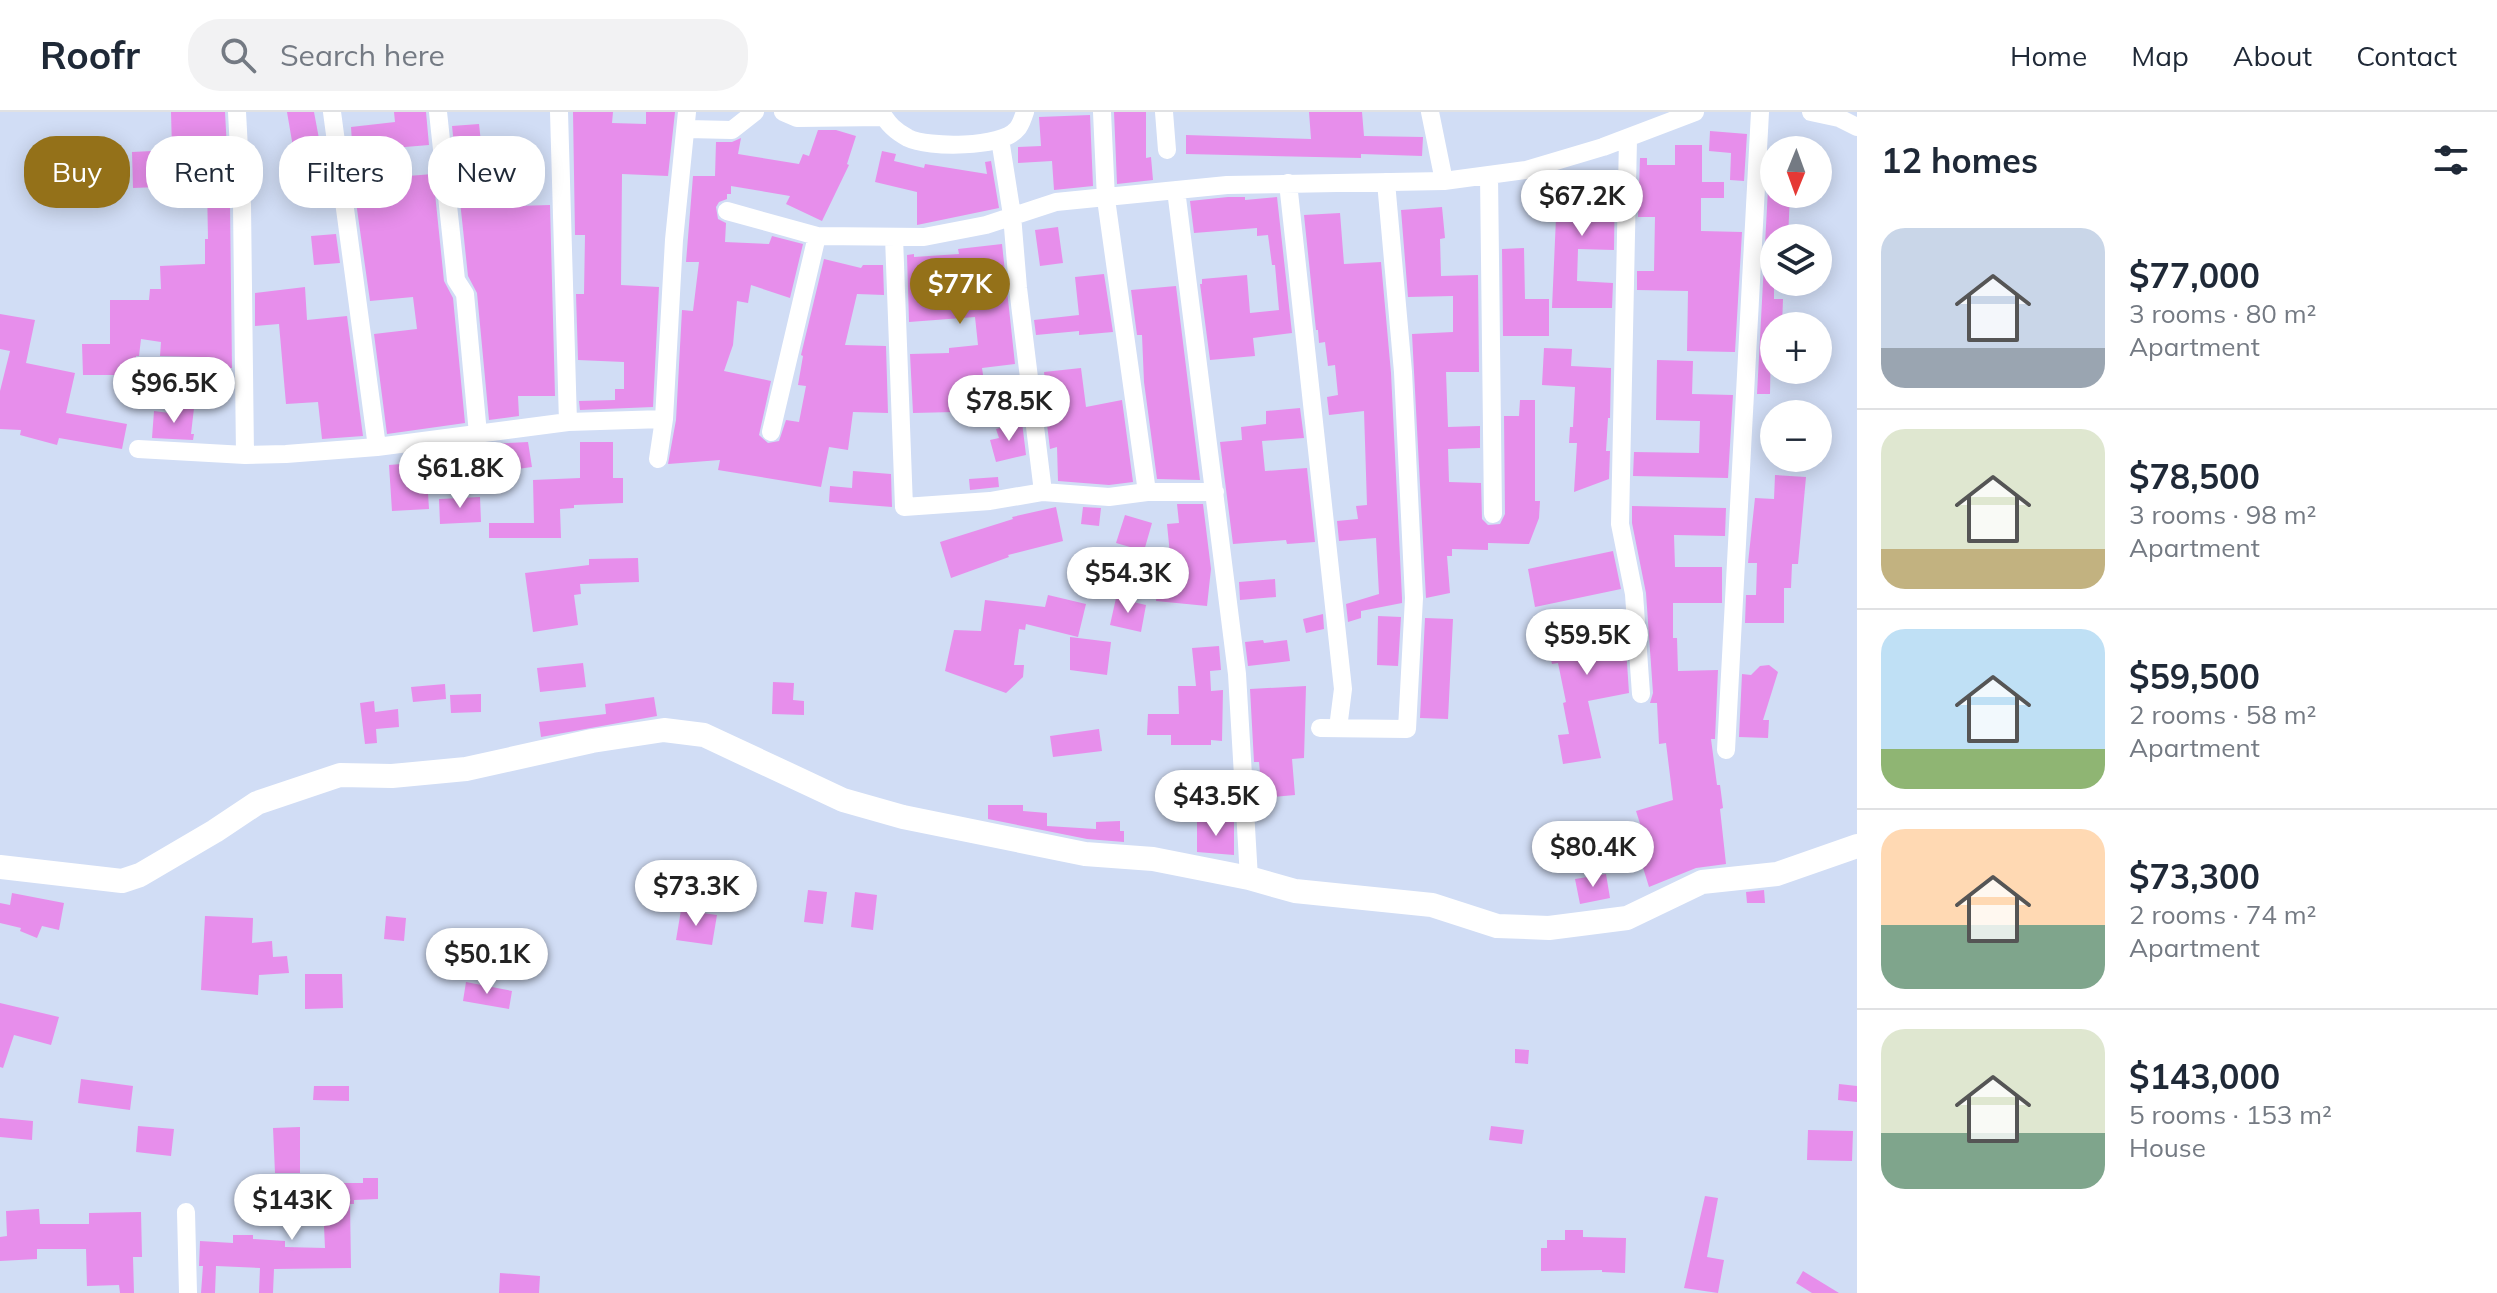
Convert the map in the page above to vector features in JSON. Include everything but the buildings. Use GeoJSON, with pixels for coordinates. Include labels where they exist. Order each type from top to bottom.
{"type":"FeatureCollection","features":[{"type":"Feature","properties":{"kind":"street"},"geometry":{"type":"LineString","coordinates":[[237,112],[242,221],[245,455]]}},
{"type":"Feature","properties":{"kind":"street"},"geometry":{"type":"LineString","coordinates":[[332,112],[377,447]]}},
{"type":"Feature","properties":{"kind":"street"},"geometry":{"type":"LineString","coordinates":[[438,112],[456,280],[465,294],[478,434]]}},
{"type":"Feature","properties":{"kind":"street"},"geometry":{"type":"LineString","coordinates":[[559,112],[568,422]]}},
{"type":"Feature","properties":{"kind":"street"},"geometry":{"type":"LineString","coordinates":[[658,459],[664,419],[674,240],[687,121],[732,130],[755,112]]}},
{"type":"Feature","properties":{"kind":"street"},"geometry":{"type":"LineString","coordinates":[[783,112],[797,118],[882,114],[890,127],[911,140],[953,146],[1000,139],[1017,130],[1025,112]]}},
{"type":"Feature","properties":{"kind":"street"},"geometry":{"type":"LineString","coordinates":[[1102,112],[1106,199],[1147,492]]}},
{"type":"Feature","properties":{"kind":"street"},"geometry":{"type":"LineString","coordinates":[[1164,112],[1167,150]]}},
{"type":"Feature","properties":{"kind":"street"},"geometry":{"type":"LineString","coordinates":[[1430,112],[1444,181]]}},
{"type":"Feature","properties":{"kind":"street"},"geometry":{"type":"LineString","coordinates":[[727,211],[817,236],[940,234],[986,225],[1056,202],[1227,185],[1444,181],[1526,170],[1628,139],[1695,112]]}},
{"type":"Feature","properties":{"kind":"street"},"geometry":{"type":"LineString","coordinates":[[1726,750],[1760,112]]}},
{"type":"Feature","properties":{"kind":"street"},"geometry":{"type":"LineString","coordinates":[[1811,112],[1839,115],[1857,127]]}},
{"type":"Feature","properties":{"kind":"street"},"geometry":{"type":"LineString","coordinates":[[1000,139],[1012,215],[1043,492]]}},
{"type":"Feature","properties":{"kind":"street"},"geometry":{"type":"LineString","coordinates":[[1628,139],[1620,524],[1634,594],[1641,694]]}},
{"type":"Feature","properties":{"kind":"street"},"geometry":{"type":"LineString","coordinates":[[1489,175],[1493,514]]}},
{"type":"Feature","properties":{"kind":"street"},"geometry":{"type":"LineString","coordinates":[[1288,183],[1343,689],[1329,728],[1407,729],[1414,598],[1403,372],[1386,182]]}},
{"type":"Feature","properties":{"kind":"street"},"geometry":{"type":"LineString","coordinates":[[1176,190],[1237,674],[1249,878]]}},
{"type":"Feature","properties":{"kind":"street"},"geometry":{"type":"LineString","coordinates":[[771,432],[817,236]]}},
{"type":"Feature","properties":{"kind":"street"},"geometry":{"type":"LineString","coordinates":[[894,237],[904,507],[990,501],[1043,492],[1109,497],[1147,492],[1215,492]]}},
{"type":"Feature","properties":{"kind":"street"},"geometry":{"type":"LineString","coordinates":[[138,449],[245,455],[377,447],[568,422],[664,419]]}},
{"type":"Feature","properties":{"kind":"street"},"geometry":{"type":"LineString","coordinates":[[0,867],[122,881],[140,875],[257,803],[340,775],[392,776],[466,769],[592,741],[664,730],[704,735],[843,800],[903,817],[1085,854],[1153,859],[1249,878],[1295,891],[1432,905],[1497,926],[1549,928],[1627,918],[1702,882],[1777,874],[1857,846]]}},
{"type":"Feature","properties":{"kind":"street"},"geometry":{"type":"LineString","coordinates":[[186,1212],[188,1293]]}}]}
